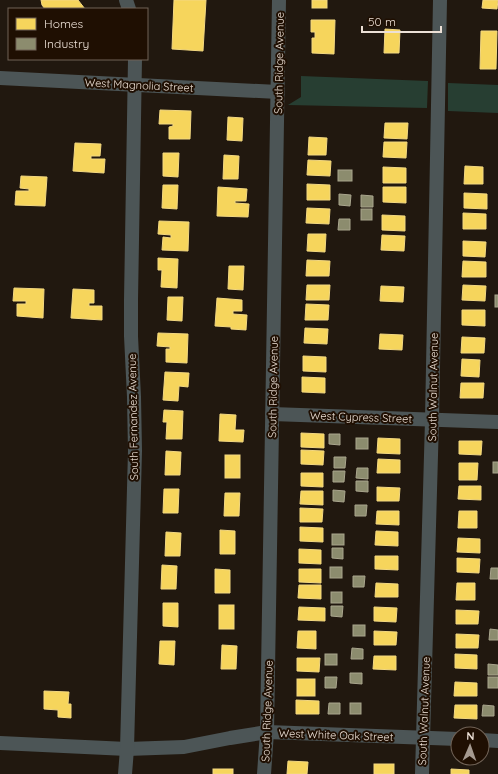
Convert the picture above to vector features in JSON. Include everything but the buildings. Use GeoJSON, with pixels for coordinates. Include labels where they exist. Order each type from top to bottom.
{"type":"FeatureCollection","features":[{"type":"Feature","properties":{"kind":"street","name":"South Ridge Avenue"},"geometry":{"type":"LineString","coordinates":[[264,774],[267,732],[280,0]]}},
{"type":"Feature","properties":{"kind":"street","name":"South Walnut Avenue"},"geometry":{"type":"LineString","coordinates":[[422,774],[432,420],[440,0]]}},
{"type":"Feature","properties":{"kind":"street","name":"South Fernandez Avenue"},"geometry":{"type":"LineString","coordinates":[[125,774],[127,749],[134,451],[134,397],[130,300],[135,60]]}},
{"type":"Feature","properties":{"kind":"street","name":"West Magnolia Street"},"geometry":{"type":"LineString","coordinates":[[0,78],[278,92]]}},
{"type":"Feature","properties":{"kind":"street","name":"West Cypress Street"},"geometry":{"type":"LineString","coordinates":[[272,414],[498,422]]}},
{"type":"Feature","properties":{"kind":"street","name":"West White Oak Street"},"geometry":{"type":"LineString","coordinates":[[0,743],[127,749],[184,747],[267,732],[450,739]]}},
{"type":"Feature","properties":{"kind":"green space"},"geometry":{"type":"Polygon","coordinates":[[[301,76],[428,81],[427,108],[288,105],[301,97],[301,76]]]}},
{"type":"Feature","properties":{"kind":"green space"},"geometry":{"type":"Polygon","coordinates":[[[448,83],[498,85],[498,113],[448,111],[448,83]]]}}]}
